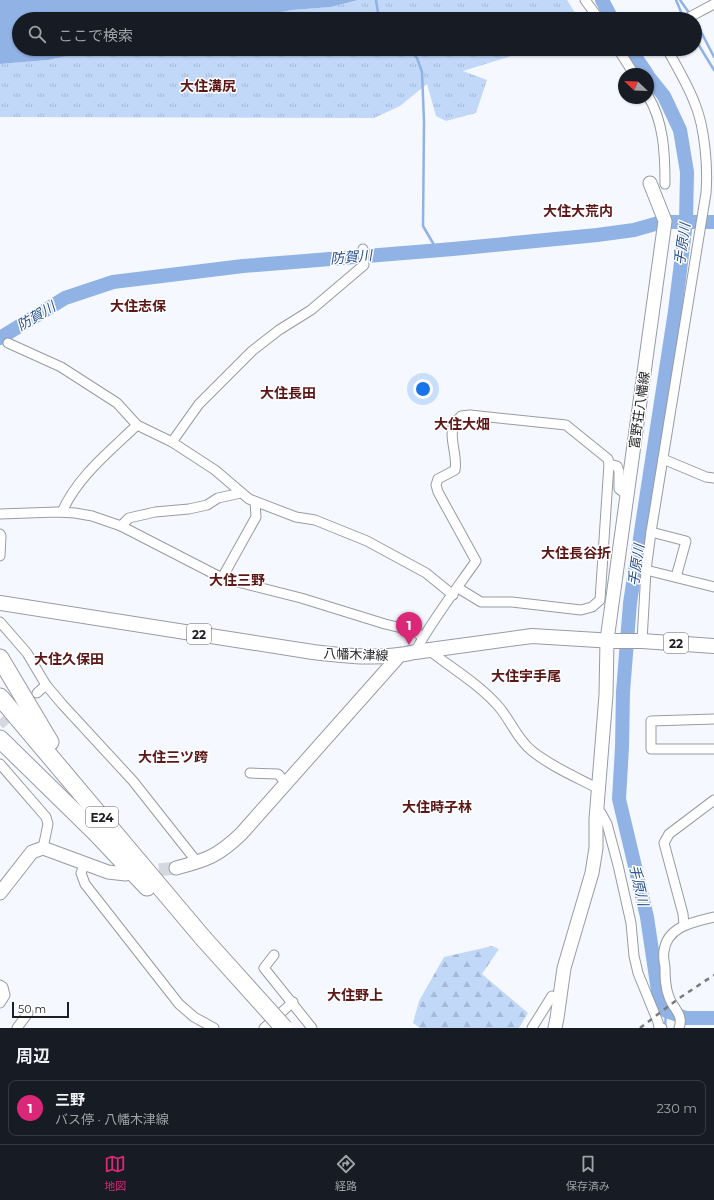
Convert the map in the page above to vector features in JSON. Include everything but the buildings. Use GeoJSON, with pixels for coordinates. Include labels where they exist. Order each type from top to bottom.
{"type":"FeatureCollection","features":[{"type":"Feature","properties":{"kind":"highway"},"geometry":{"type":"LineString","coordinates":[[0,658],[52,746],[107,822]]}},
{"type":"Feature","properties":{"kind":"highway","name":"E24"},"geometry":{"type":"LineString","coordinates":[[0,696],[203,938],[284,1028]]}},
{"type":"Feature","properties":{"kind":"highway","name":"E24"},"geometry":{"type":"LineString","coordinates":[[0,714],[171,906],[203,938]]}},
{"type":"Feature","properties":{"kind":"highway"},"geometry":{"type":"LineString","coordinates":[[0,739],[96,833],[146,886],[171,906]]}},
{"type":"Feature","properties":{"kind":"main road","name":"八幡木津線"},"geometry":{"type":"LineString","coordinates":[[0,603],[313,652],[365,657],[399,656],[415,652],[532,636],[714,646]]}},
{"type":"Feature","properties":{"kind":"street"},"geometry":{"type":"LineString","coordinates":[[585,0],[593,12]]}},
{"type":"Feature","properties":{"kind":"street"},"geometry":{"type":"LineString","coordinates":[[699,12],[714,4]]}},
{"type":"Feature","properties":{"kind":"street"},"geometry":{"type":"LineString","coordinates":[[622,56],[630,68]]}},
{"type":"Feature","properties":{"kind":"street"},"geometry":{"type":"LineString","coordinates":[[640,641],[651,532],[708,178],[703,134],[696,105],[671,56]]}},
{"type":"Feature","properties":{"kind":"street"},"geometry":{"type":"LineString","coordinates":[[653,104],[660,123],[665,155],[666,184]]}},
{"type":"Feature","properties":{"kind":"street","name":"富野荘八幡線"},"geometry":{"type":"LineString","coordinates":[[554,1028],[557,1018],[564,968],[592,873],[596,848],[597,811],[606,695],[627,495],[666,221],[650,183]]}},
{"type":"Feature","properties":{"kind":"street"},"geometry":{"type":"LineString","coordinates":[[172,442],[199,404],[252,350],[279,330],[311,310],[364,265],[364,250]]}},
{"type":"Feature","properties":{"kind":"street"},"geometry":{"type":"LineString","coordinates":[[8,343],[61,367],[117,403],[137,425],[172,442],[215,470],[249,499],[296,517],[315,520],[367,541],[426,573],[455,591],[481,602],[512,602],[581,610],[592,607],[600,600],[609,464],[608,459],[566,425],[470,415],[461,416],[454,424],[452,431],[456,464],[455,470],[438,479],[436,485],[438,492],[476,561],[455,591],[423,637],[415,652]]}},
{"type":"Feature","properties":{"kind":"street"},"geometry":{"type":"LineString","coordinates":[[62,512],[67,501],[81,481],[137,425]]}},
{"type":"Feature","properties":{"kind":"street"},"geometry":{"type":"LineString","coordinates":[[663,459],[706,477],[714,478]]}},
{"type":"Feature","properties":{"kind":"street"},"geometry":{"type":"LineString","coordinates":[[609,464],[617,466],[619,471],[619,489],[627,495]]}},
{"type":"Feature","properties":{"kind":"street"},"geometry":{"type":"LineString","coordinates":[[122,526],[129,518],[155,512],[207,506],[218,498],[241,493]]}},
{"type":"Feature","properties":{"kind":"street"},"geometry":{"type":"LineString","coordinates":[[222,578],[256,517],[255,502]]}},
{"type":"Feature","properties":{"kind":"street"},"geometry":{"type":"LineString","coordinates":[[0,514],[62,512],[92,516],[122,526],[222,578],[302,598],[385,624],[414,631],[423,637]]}},
{"type":"Feature","properties":{"kind":"street"},"geometry":{"type":"LineString","coordinates":[[651,532],[686,541],[676,577]]}},
{"type":"Feature","properties":{"kind":"street"},"geometry":{"type":"LineString","coordinates":[[0,534],[0,556]]}},
{"type":"Feature","properties":{"kind":"street"},"geometry":{"type":"LineString","coordinates":[[646,570],[714,587]]}},
{"type":"Feature","properties":{"kind":"street"},"geometry":{"type":"LineString","coordinates":[[0,622],[27,653],[46,685],[133,781],[197,862]]}},
{"type":"Feature","properties":{"kind":"street"},"geometry":{"type":"LineString","coordinates":[[0,630],[42,676]]}},
{"type":"Feature","properties":{"kind":"street"},"geometry":{"type":"LineString","coordinates":[[430,651],[487,694],[500,708],[522,741],[532,751],[557,768],[599,789]]}},
{"type":"Feature","properties":{"kind":"street"},"geometry":{"type":"LineString","coordinates":[[176,868],[212,857],[226,848],[241,834],[399,656]]}},
{"type":"Feature","properties":{"kind":"street"},"geometry":{"type":"LineString","coordinates":[[37,693],[46,685]]}},
{"type":"Feature","properties":{"kind":"street"},"geometry":{"type":"LineString","coordinates":[[714,719],[652,720],[651,749],[714,749]]}},
{"type":"Feature","properties":{"kind":"street"},"geometry":{"type":"LineString","coordinates":[[0,764],[46,817],[48,824],[43,848]]}},
{"type":"Feature","properties":{"kind":"street"},"geometry":{"type":"LineString","coordinates":[[250,773],[278,774],[286,783]]}},
{"type":"Feature","properties":{"kind":"street"},"geometry":{"type":"LineString","coordinates":[[684,925],[683,914],[664,843],[669,834],[714,800]]}},
{"type":"Feature","properties":{"kind":"street"},"geometry":{"type":"LineString","coordinates":[[597,811],[601,813],[607,824],[631,923],[634,956],[638,973],[660,1028]]}},
{"type":"Feature","properties":{"kind":"street"},"geometry":{"type":"LineString","coordinates":[[0,893],[32,852],[43,848],[108,872],[126,874]]}},
{"type":"Feature","properties":{"kind":"street"},"geometry":{"type":"LineString","coordinates":[[85,863],[81,873],[85,884],[179,1004],[194,1017],[214,1028]]}},
{"type":"Feature","properties":{"kind":"street"},"geometry":{"type":"LineString","coordinates":[[680,1026],[679,1012],[669,998],[666,985],[664,951],[667,941],[674,931],[684,925],[714,917]]}},
{"type":"Feature","properties":{"kind":"street"},"geometry":{"type":"LineString","coordinates":[[274,955],[264,968],[293,1002],[312,1028]]}},
{"type":"Feature","properties":{"kind":"street"},"geometry":{"type":"LineString","coordinates":[[0,985],[3,987],[5,995],[0,1004]]}},
{"type":"Feature","properties":{"kind":"street"},"geometry":{"type":"LineString","coordinates":[[532,1028],[552,996]]}},
{"type":"Feature","properties":{"kind":"street"},"geometry":{"type":"LineString","coordinates":[[264,1028],[293,1002]]}},
{"type":"Feature","properties":{"kind":"street"},"geometry":{"type":"LineString","coordinates":[[17,1028],[28,1013]]}},
{"type":"Feature","properties":{"kind":"green space"},"geometry":{"type":"Polygon","coordinates":[[[358,0],[567,0],[575,12],[281,12],[331,7],[358,0]]]}},
{"type":"Feature","properties":{"kind":"green space"},"geometry":{"type":"Polygon","coordinates":[[[67,56],[511,56],[463,71],[487,80],[476,113],[446,121],[436,116],[427,84],[400,106],[374,118],[0,117],[0,64],[48,60],[67,56]]]}},
{"type":"Feature","properties":{"kind":"green space"},"geometry":{"type":"Polygon","coordinates":[[[492,946],[499,949],[482,974],[528,1013],[519,1028],[420,1028],[413,1023],[419,1001],[444,957],[492,946]]]}},
{"type":"Feature","properties":{"kind":"shaded area"},"geometry":{"type":"Polygon","coordinates":[[[0,0],[358,0],[331,7],[281,12],[12,12],[12,56],[67,56],[48,60],[0,64],[0,0]]]}},
{"type":"Feature","properties":{"kind":"waterway"},"geometry":{"type":"LineString","coordinates":[[376,0],[378,12]]}},
{"type":"Feature","properties":{"kind":"waterway","name":"手原川"},"geometry":{"type":"LineString","coordinates":[[602,0],[608,12]]}},
{"type":"Feature","properties":{"kind":"waterway"},"geometry":{"type":"LineString","coordinates":[[676,0],[681,12]]}},
{"type":"Feature","properties":{"kind":"waterway"},"geometry":{"type":"LineString","coordinates":[[680,0],[689,12]]}},
{"type":"Feature","properties":{"kind":"waterway"},"geometry":{"type":"LineString","coordinates":[[702,34],[714,57]]}},
{"type":"Feature","properties":{"kind":"waterway"},"geometry":{"type":"LineString","coordinates":[[702,50],[714,70]]}},
{"type":"Feature","properties":{"kind":"waterway"},"geometry":{"type":"LineString","coordinates":[[415,56],[422,72],[424,122],[423,226],[437,250]]}},
{"type":"Feature","properties":{"kind":"waterway","name":"手原川"},"geometry":{"type":"LineString","coordinates":[[635,56],[643,68]]}},
{"type":"Feature","properties":{"kind":"waterway","name":"手原川"},"geometry":{"type":"LineString","coordinates":[[654,84],[664,96],[680,130],[687,172],[686,222],[675,311],[630,603],[623,692],[619,799],[647,917],[658,991],[666,1011],[686,1018],[714,1018]]}},
{"type":"Feature","properties":{"kind":"waterway","name":"防賀川"},"geometry":{"type":"LineString","coordinates":[[0,338],[65,298],[113,282],[243,266],[453,249],[597,235],[634,230],[662,222],[714,222]]}},
{"type":"Feature","properties":{"kind":"waterway"},"geometry":{"type":"LineString","coordinates":[[665,1028],[666,1011]]}},
{"type":"Feature","properties":{"kind":"tunnel"},"geometry":{"type":"LineString","coordinates":[[0,725],[16,711]]}},
{"type":"Feature","properties":{"kind":"tunnel"},"geometry":{"type":"LineString","coordinates":[[140,872],[176,868]]}},
{"type":"Feature","properties":{"kind":"railway"},"geometry":{"type":"LineString","coordinates":[[640,1028],[678,999],[714,975]]}},
{"type":"Feature","properties":{"kind":"place","name":"三野"},"geometry":{"type":"Point","coordinates":[409,645]}},
{"type":"Feature","properties":{"kind":"district","name":"大住溝尻"},"geometry":{"type":"Point","coordinates":[208,86]}},
{"type":"Feature","properties":{"kind":"district","name":"大住大荒内"},"geometry":{"type":"Point","coordinates":[578,211]}},
{"type":"Feature","properties":{"kind":"district","name":"大住志保"},"geometry":{"type":"Point","coordinates":[138,306]}},
{"type":"Feature","properties":{"kind":"district","name":"大住長田"},"geometry":{"type":"Point","coordinates":[288,393]}},
{"type":"Feature","properties":{"kind":"district","name":"大住大畑"},"geometry":{"type":"Point","coordinates":[462,424]}},
{"type":"Feature","properties":{"kind":"district","name":"大住長谷折"},"geometry":{"type":"Point","coordinates":[576,553]}},
{"type":"Feature","properties":{"kind":"district","name":"大住三野"},"geometry":{"type":"Point","coordinates":[237,580]}},
{"type":"Feature","properties":{"kind":"district","name":"大住久保田"},"geometry":{"type":"Point","coordinates":[69,659]}},
{"type":"Feature","properties":{"kind":"district","name":"大住宇手尾"},"geometry":{"type":"Point","coordinates":[526,676]}},
{"type":"Feature","properties":{"kind":"district","name":"大住三ツ跨"},"geometry":{"type":"Point","coordinates":[173,757]}},
{"type":"Feature","properties":{"kind":"district","name":"大住時子林"},"geometry":{"type":"Point","coordinates":[437,807]}},
{"type":"Feature","properties":{"kind":"district","name":"大住野上"},"geometry":{"type":"Point","coordinates":[355,995]}}]}
